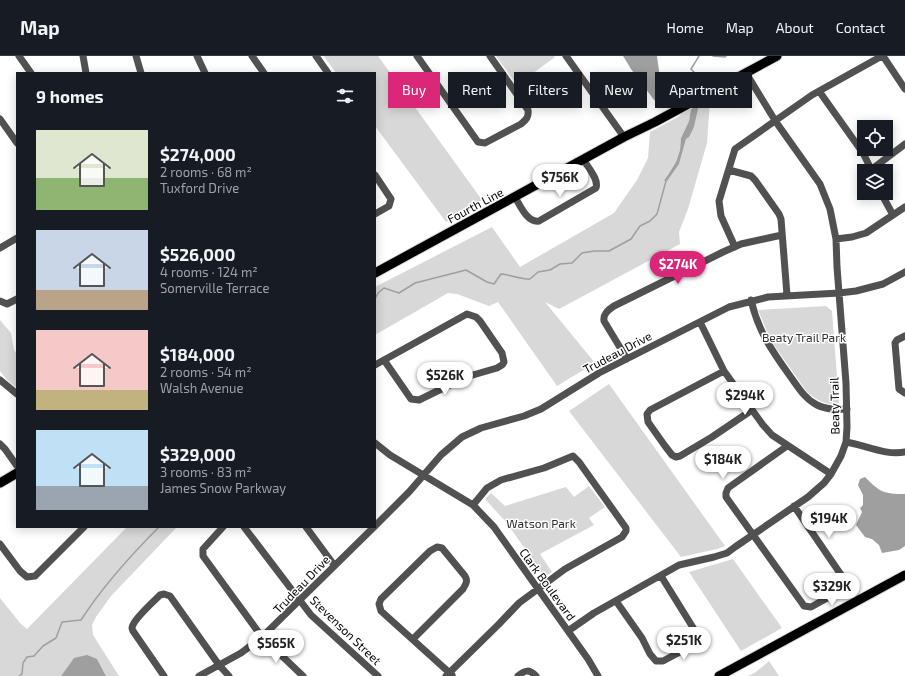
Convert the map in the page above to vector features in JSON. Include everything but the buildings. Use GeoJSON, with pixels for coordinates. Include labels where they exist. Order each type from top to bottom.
{"type":"FeatureCollection","features":[{"type":"Feature","properties":{"kind":"main road","name":"Fourth Line"},"geometry":{"type":"LineString","coordinates":[[748,72],[777,56]]}},
{"type":"Feature","properties":{"kind":"main road","name":"Fourth Line"},"geometry":{"type":"LineString","coordinates":[[376,272],[679,108]]}},
{"type":"Feature","properties":{"kind":"main road"},"geometry":{"type":"LineString","coordinates":[[0,483],[16,474]]}},
{"type":"Feature","properties":{"kind":"main road"},"geometry":{"type":"LineString","coordinates":[[719,676],[905,575]]}},
{"type":"Feature","properties":{"kind":"street"},"geometry":{"type":"LineString","coordinates":[[19,56],[30,72]]}},
{"type":"Feature","properties":{"kind":"street"},"geometry":{"type":"LineString","coordinates":[[83,56],[86,72]]}},
{"type":"Feature","properties":{"kind":"street"},"geometry":{"type":"LineString","coordinates":[[136,56],[141,72]]}},
{"type":"Feature","properties":{"kind":"street"},"geometry":{"type":"LineString","coordinates":[[197,56],[205,72]]}},
{"type":"Feature","properties":{"kind":"street"},"geometry":{"type":"LineString","coordinates":[[252,56],[263,72]]}},
{"type":"Feature","properties":{"kind":"street"},"geometry":{"type":"LineString","coordinates":[[316,56],[327,72]]}},
{"type":"Feature","properties":{"kind":"street"},"geometry":{"type":"LineString","coordinates":[[417,56],[478,142],[485,143],[521,124],[526,120],[528,113],[528,110],[490,56]]}},
{"type":"Feature","properties":{"kind":"street"},"geometry":{"type":"LineString","coordinates":[[566,56],[624,137]]}},
{"type":"Feature","properties":{"kind":"street"},"geometry":{"type":"LineString","coordinates":[[735,247],[721,216],[719,201],[735,149],[819,91],[882,56],[905,89]]}},
{"type":"Feature","properties":{"kind":"street","name":"Beaty Trail"},"geometry":{"type":"LineString","coordinates":[[568,631],[594,613],[679,565],[714,557],[726,552],[753,534],[817,490],[831,474],[841,456],[846,442],[847,409],[836,239],[830,209],[820,184],[776,122],[752,83]]}},
{"type":"Feature","properties":{"kind":"street"},"geometry":{"type":"LineString","coordinates":[[819,91],[868,164]]}},
{"type":"Feature","properties":{"kind":"street"},"geometry":{"type":"LineString","coordinates":[[0,119],[16,142]]}},
{"type":"Feature","properties":{"kind":"street"},"geometry":{"type":"LineString","coordinates":[[880,164],[905,144]]}},
{"type":"Feature","properties":{"kind":"street"},"geometry":{"type":"LineString","coordinates":[[515,197],[530,219],[535,221],[540,220],[596,188],[596,180],[584,160]]}},
{"type":"Feature","properties":{"kind":"street"},"geometry":{"type":"LineString","coordinates":[[729,170],[751,176],[779,214],[781,219],[788,295]]}},
{"type":"Feature","properties":{"kind":"street"},"geometry":{"type":"LineString","coordinates":[[376,176],[391,199],[389,206],[376,213]]}},
{"type":"Feature","properties":{"kind":"street"},"geometry":{"type":"LineString","coordinates":[[885,200],[893,216]]}},
{"type":"Feature","properties":{"kind":"street"},"geometry":{"type":"LineString","coordinates":[[836,239],[852,238],[866,233],[905,207]]}},
{"type":"Feature","properties":{"kind":"street"},"geometry":{"type":"LineString","coordinates":[[627,359],[604,321],[605,314],[608,310],[715,255],[735,247],[782,235]]}},
{"type":"Feature","properties":{"kind":"street"},"geometry":{"type":"LineString","coordinates":[[0,248],[16,239]]}},
{"type":"Feature","properties":{"kind":"street","name":"Trudeau Drive"},"geometry":{"type":"LineString","coordinates":[[376,523],[409,492],[452,444],[469,433],[496,423],[524,416],[540,409],[599,373],[729,307],[751,300],[768,297],[839,293],[874,287],[905,272]]}},
{"type":"Feature","properties":{"kind":"street"},"geometry":{"type":"LineString","coordinates":[[0,301],[7,304],[16,300]]}},
{"type":"Feature","properties":{"kind":"street"},"geometry":{"type":"LineString","coordinates":[[751,300],[757,323],[769,347],[802,393],[812,402],[822,407],[837,410],[847,409]]}},
{"type":"Feature","properties":{"kind":"street"},"geometry":{"type":"LineString","coordinates":[[376,364],[384,360],[467,314],[476,317],[480,321],[502,353],[504,362],[502,366],[466,376],[419,400],[411,399],[384,360]]}},
{"type":"Feature","properties":{"kind":"street"},"geometry":{"type":"LineString","coordinates":[[700,322],[724,371],[772,435],[831,474]]}},
{"type":"Feature","properties":{"kind":"street"},"geometry":{"type":"LineString","coordinates":[[905,336],[899,338],[895,343],[899,389],[905,393]]}},
{"type":"Feature","properties":{"kind":"street"},"geometry":{"type":"LineString","coordinates":[[724,371],[650,410],[647,414],[648,422],[665,446],[672,455],[676,457],[680,456],[712,437],[752,410]]}},
{"type":"Feature","properties":{"kind":"street"},"geometry":{"type":"LineString","coordinates":[[0,380],[16,393]]}},
{"type":"Feature","properties":{"kind":"street"},"geometry":{"type":"LineString","coordinates":[[846,442],[884,452],[905,452]]}},
{"type":"Feature","properties":{"kind":"street"},"geometry":{"type":"LineString","coordinates":[[0,444],[16,465]]}},
{"type":"Feature","properties":{"kind":"street","name":"Clark Boulevard"},"geometry":{"type":"LineString","coordinates":[[376,444],[390,455],[473,505],[494,527],[588,659],[598,676]]}},
{"type":"Feature","properties":{"kind":"street"},"geometry":{"type":"LineString","coordinates":[[787,446],[727,490],[726,497],[804,606],[811,607],[840,591],[846,585],[846,582],[845,578],[794,506]]}},
{"type":"Feature","properties":{"kind":"street"},"geometry":{"type":"LineString","coordinates":[[413,639],[463,589],[467,579],[442,548],[438,547],[430,551],[379,602],[379,604],[381,610],[449,675],[519,603],[566,569],[622,537],[626,531],[626,528],[579,462],[573,456],[544,468],[501,480],[487,488],[473,505]]}},
{"type":"Feature","properties":{"kind":"street"},"geometry":{"type":"LineString","coordinates":[[0,544],[20,572],[27,578],[35,576],[83,528]]}},
{"type":"Feature","properties":{"kind":"street"},"geometry":{"type":"LineString","coordinates":[[222,528],[203,549],[203,556],[262,637],[303,676]]}},
{"type":"Feature","properties":{"kind":"street","name":"Stevenson Street"},"geometry":{"type":"LineString","coordinates":[[245,528],[311,615],[378,676]]}},
{"type":"Feature","properties":{"kind":"street"},"geometry":{"type":"LineString","coordinates":[[307,528],[334,565]]}},
{"type":"Feature","properties":{"kind":"street","name":"Trudeau Drive"},"geometry":{"type":"LineString","coordinates":[[199,676],[241,653],[262,637],[371,528]]}},
{"type":"Feature","properties":{"kind":"street"},"geometry":{"type":"LineString","coordinates":[[616,601],[656,661],[663,661],[687,648],[696,642],[697,634],[661,576]]}},
{"type":"Feature","properties":{"kind":"street"},"geometry":{"type":"LineString","coordinates":[[164,676],[132,628],[133,624],[141,615],[160,596],[164,594],[170,596],[219,665],[229,676]]}},
{"type":"Feature","properties":{"kind":"street"},"geometry":{"type":"LineString","coordinates":[[518,676],[526,671],[530,671],[536,676]]}},
{"type":"Feature","properties":{"kind":"green space"},"geometry":{"type":"Polygon","coordinates":[[[324,56],[378,56],[390,72],[388,72],[388,108],[416,108],[482,200],[446,222],[376,127],[376,72],[335,72],[324,56]]]}},
{"type":"Feature","properties":{"kind":"green space"},"geometry":{"type":"Polygon","coordinates":[[[496,56],[555,57],[535,72],[514,72],[514,81],[496,56]]]}},
{"type":"Feature","properties":{"kind":"green space"},"geometry":{"type":"Polygon","coordinates":[[[698,108],[709,108],[707,143],[688,209],[679,232],[680,244],[559,309],[545,302],[595,363],[557,386],[498,302],[489,306],[457,294],[448,293],[376,334],[376,286],[492,227],[520,267],[614,213],[637,180],[648,158],[650,132],[678,117],[683,112],[691,109],[689,121],[681,138],[680,150],[676,162],[666,177],[679,164],[686,139],[694,127],[698,108]]]}},
{"type":"Feature","properties":{"kind":"green space","name":"Beaty Trail Park"},"geometry":{"type":"Polygon","coordinates":[[[826,306],[832,311],[839,402],[836,405],[820,401],[807,392],[771,341],[758,310],[826,306]]]}},
{"type":"Feature","properties":{"kind":"green space"},"geometry":{"type":"Polygon","coordinates":[[[0,320],[11,333],[14,350],[16,353],[16,387],[7,380],[0,371],[0,320]]]}},
{"type":"Feature","properties":{"kind":"green space"},"geometry":{"type":"Polygon","coordinates":[[[609,384],[725,546],[681,557],[569,411],[609,384]]]}},
{"type":"Feature","properties":{"kind":"green space","name":"Watson Park"},"geometry":{"type":"Polygon","coordinates":[[[589,486],[605,507],[589,518],[594,525],[540,554],[552,572],[545,577],[506,522],[485,499],[491,493],[505,506],[566,487],[574,497],[589,486]]]}},
{"type":"Feature","properties":{"kind":"green space"},"geometry":{"type":"Polygon","coordinates":[[[126,528],[176,528],[111,596],[92,625],[93,635],[119,676],[106,676],[97,659],[74,658],[61,676],[0,676],[0,598],[20,623],[27,629],[126,528]]]}},
{"type":"Feature","properties":{"kind":"green space"},"geometry":{"type":"Polygon","coordinates":[[[733,559],[782,628],[741,651],[689,572],[733,559]]]}},
{"type":"Feature","properties":{"kind":"green space"},"geometry":{"type":"Polygon","coordinates":[[[769,661],[779,676],[748,676],[756,672],[769,661]]]}},
{"type":"Feature","properties":{"kind":"shaded area"},"geometry":{"type":"Polygon","coordinates":[[[623,56],[657,56],[659,72],[655,72],[655,100],[647,91],[647,72],[633,72],[623,56]]]}},
{"type":"Feature","properties":{"kind":"shaded area"},"geometry":{"type":"Polygon","coordinates":[[[698,108],[694,127],[689,137],[686,139],[679,164],[667,181],[664,181],[676,162],[680,150],[681,138],[689,121],[691,109],[698,108]]]}},
{"type":"Feature","properties":{"kind":"shaded area"},"geometry":{"type":"Polygon","coordinates":[[[865,477],[874,486],[882,491],[887,493],[905,494],[905,546],[899,550],[882,553],[879,545],[872,539],[865,537],[856,525],[862,512],[860,508],[863,505],[863,495],[858,485],[860,479],[865,477]]]}},
{"type":"Feature","properties":{"kind":"shaded area"},"geometry":{"type":"Polygon","coordinates":[[[87,655],[97,659],[106,676],[61,676],[74,658],[87,655]]]}},
{"type":"Feature","properties":{"kind":"waterway"},"geometry":{"type":"LineString","coordinates":[[694,72],[691,69],[699,56]]}},
{"type":"Feature","properties":{"kind":"waterway"},"geometry":{"type":"LineString","coordinates":[[713,56],[726,56]]}},
{"type":"Feature","properties":{"kind":"waterway"},"geometry":{"type":"LineString","coordinates":[[376,297],[384,288],[399,293],[415,283],[466,270],[487,282],[494,284],[501,274],[530,279],[538,272],[550,270],[560,264],[572,263],[582,253],[609,251],[631,239],[640,226],[650,221],[657,214],[666,181]]}},
{"type":"Feature","properties":{"kind":"waterway"},"geometry":{"type":"LineString","coordinates":[[19,676],[22,674],[23,663],[27,657],[34,656],[43,646],[56,638],[62,622],[81,620],[98,595],[117,572],[158,528]]}}]}
